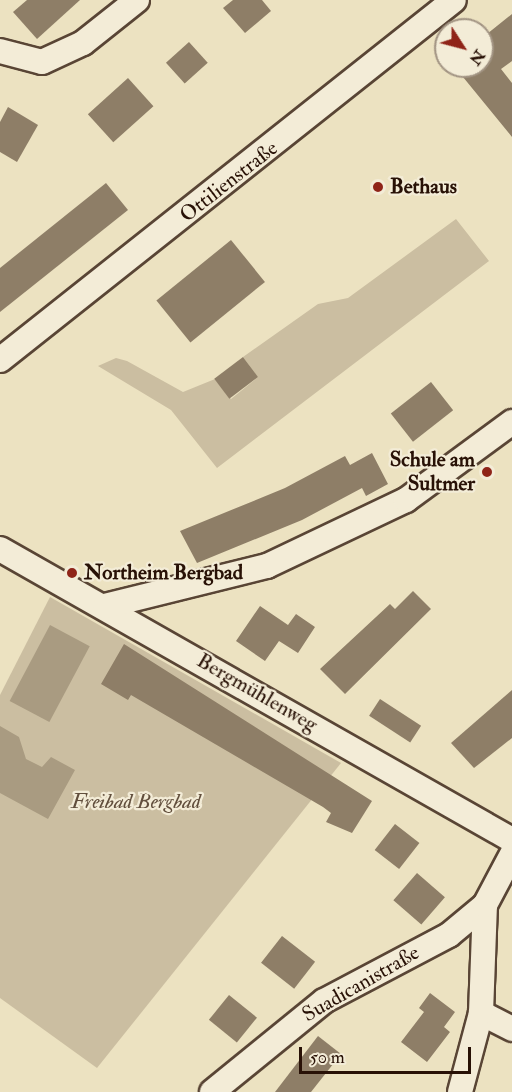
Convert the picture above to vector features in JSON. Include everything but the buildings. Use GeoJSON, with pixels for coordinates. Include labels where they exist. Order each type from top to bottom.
{"type":"FeatureCollection","features":[{"type":"Feature","properties":{"kind":"street"},"geometry":{"type":"LineString","coordinates":[[0,51],[42,62],[83,43],[137,0]]}},
{"type":"Feature","properties":{"kind":"street","name":"Ottilienstraße"},"geometry":{"type":"LineString","coordinates":[[0,360],[454,0]]}},
{"type":"Feature","properties":{"kind":"street"},"geometry":{"type":"LineString","coordinates":[[105,606],[267,566],[406,500],[512,422]]}},
{"type":"Feature","properties":{"kind":"street","name":"Bergmühlenweg"},"geometry":{"type":"LineString","coordinates":[[0,549],[105,606],[512,840]]}},
{"type":"Feature","properties":{"kind":"street"},"geometry":{"type":"LineString","coordinates":[[460,1092],[481,1014],[485,905],[512,854]]}},
{"type":"Feature","properties":{"kind":"street","name":"Suadicanistraße"},"geometry":{"type":"LineString","coordinates":[[212,1092],[324,1001],[449,935],[485,905]]}},
{"type":"Feature","properties":{"kind":"street"},"geometry":{"type":"LineString","coordinates":[[481,1014],[512,1029]]}},
{"type":"Feature","properties":{"kind":"green space"},"geometry":{"type":"Polygon","coordinates":[[[456,219],[489,261],[217,468],[171,410],[98,366],[116,358],[127,361],[183,392],[215,379],[231,399],[258,377],[243,357],[318,304],[348,298],[456,219]]]}},
{"type":"Feature","properties":{"kind":"green space","name":"Freibad Bergbad"},"geometry":{"type":"Polygon","coordinates":[[[50,597],[341,763],[97,1068],[0,998],[0,695],[50,597]]]}},
{"type":"Feature","properties":{"kind":"shaded area"},"geometry":{"type":"Polygon","coordinates":[[[50,625],[90,646],[49,722],[10,701],[50,625]]]}},
{"type":"Feature","properties":{"kind":"shaded area"},"geometry":{"type":"Polygon","coordinates":[[[0,726],[19,737],[26,759],[42,767],[51,757],[75,770],[48,819],[0,793],[0,726]]]}},
{"type":"Feature","properties":{"kind":"place","name":"Bethaus"},"geometry":{"type":"Point","coordinates":[378,187]}},
{"type":"Feature","properties":{"kind":"place","name":"Schule am Sultmer"},"geometry":{"type":"Point","coordinates":[487,472]}},
{"type":"Feature","properties":{"kind":"place","name":"Northeim Bergbad"},"geometry":{"type":"Point","coordinates":[72,573]}}]}
